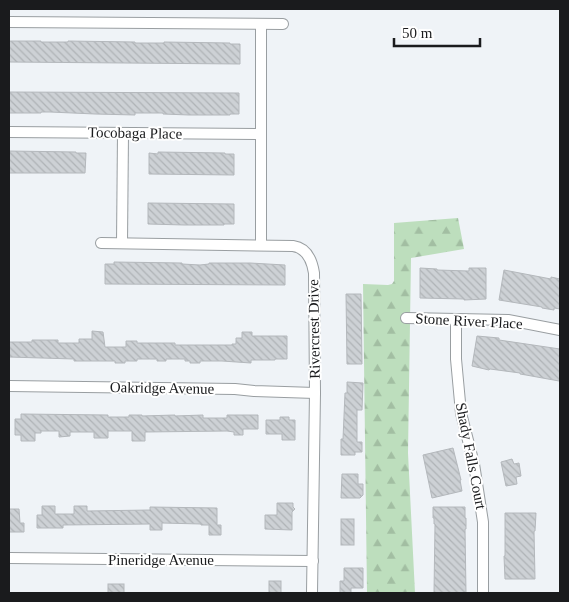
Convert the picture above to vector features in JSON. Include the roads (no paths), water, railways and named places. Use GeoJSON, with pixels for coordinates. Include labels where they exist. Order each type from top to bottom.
{"type":"FeatureCollection","features":[{"type":"Feature","properties":{"kind":"street"},"geometry":{"type":"LineString","coordinates":[[9,22],[283,24]]}},
{"type":"Feature","properties":{"kind":"street"},"geometry":{"type":"LineString","coordinates":[[261,24],[261,245]]}},
{"type":"Feature","properties":{"kind":"street","name":"Tocobaga Place"},"geometry":{"type":"LineString","coordinates":[[9,132],[261,134]]}},
{"type":"Feature","properties":{"kind":"street"},"geometry":{"type":"LineString","coordinates":[[122,243],[123,133]]}},
{"type":"Feature","properties":{"kind":"street","name":"Rivercrest Drive"},"geometry":{"type":"LineString","coordinates":[[101,243],[297,246],[308,253],[314,273],[315,393],[312,593]]}},
{"type":"Feature","properties":{"kind":"street","name":"Stone River Place"},"geometry":{"type":"LineString","coordinates":[[406,318],[508,320],[560,330]]}},
{"type":"Feature","properties":{"kind":"street","name":"Shady Falls Court"},"geometry":{"type":"LineString","coordinates":[[456,319],[456,359],[461,413],[474,464],[483,522],[483,593]]}},
{"type":"Feature","properties":{"kind":"street","name":"Oakridge Avenue"},"geometry":{"type":"LineString","coordinates":[[9,386],[235,389],[315,393]]}},
{"type":"Feature","properties":{"kind":"street","name":"Pineridge Avenue"},"geometry":{"type":"LineString","coordinates":[[9,558],[313,561]]}}]}
